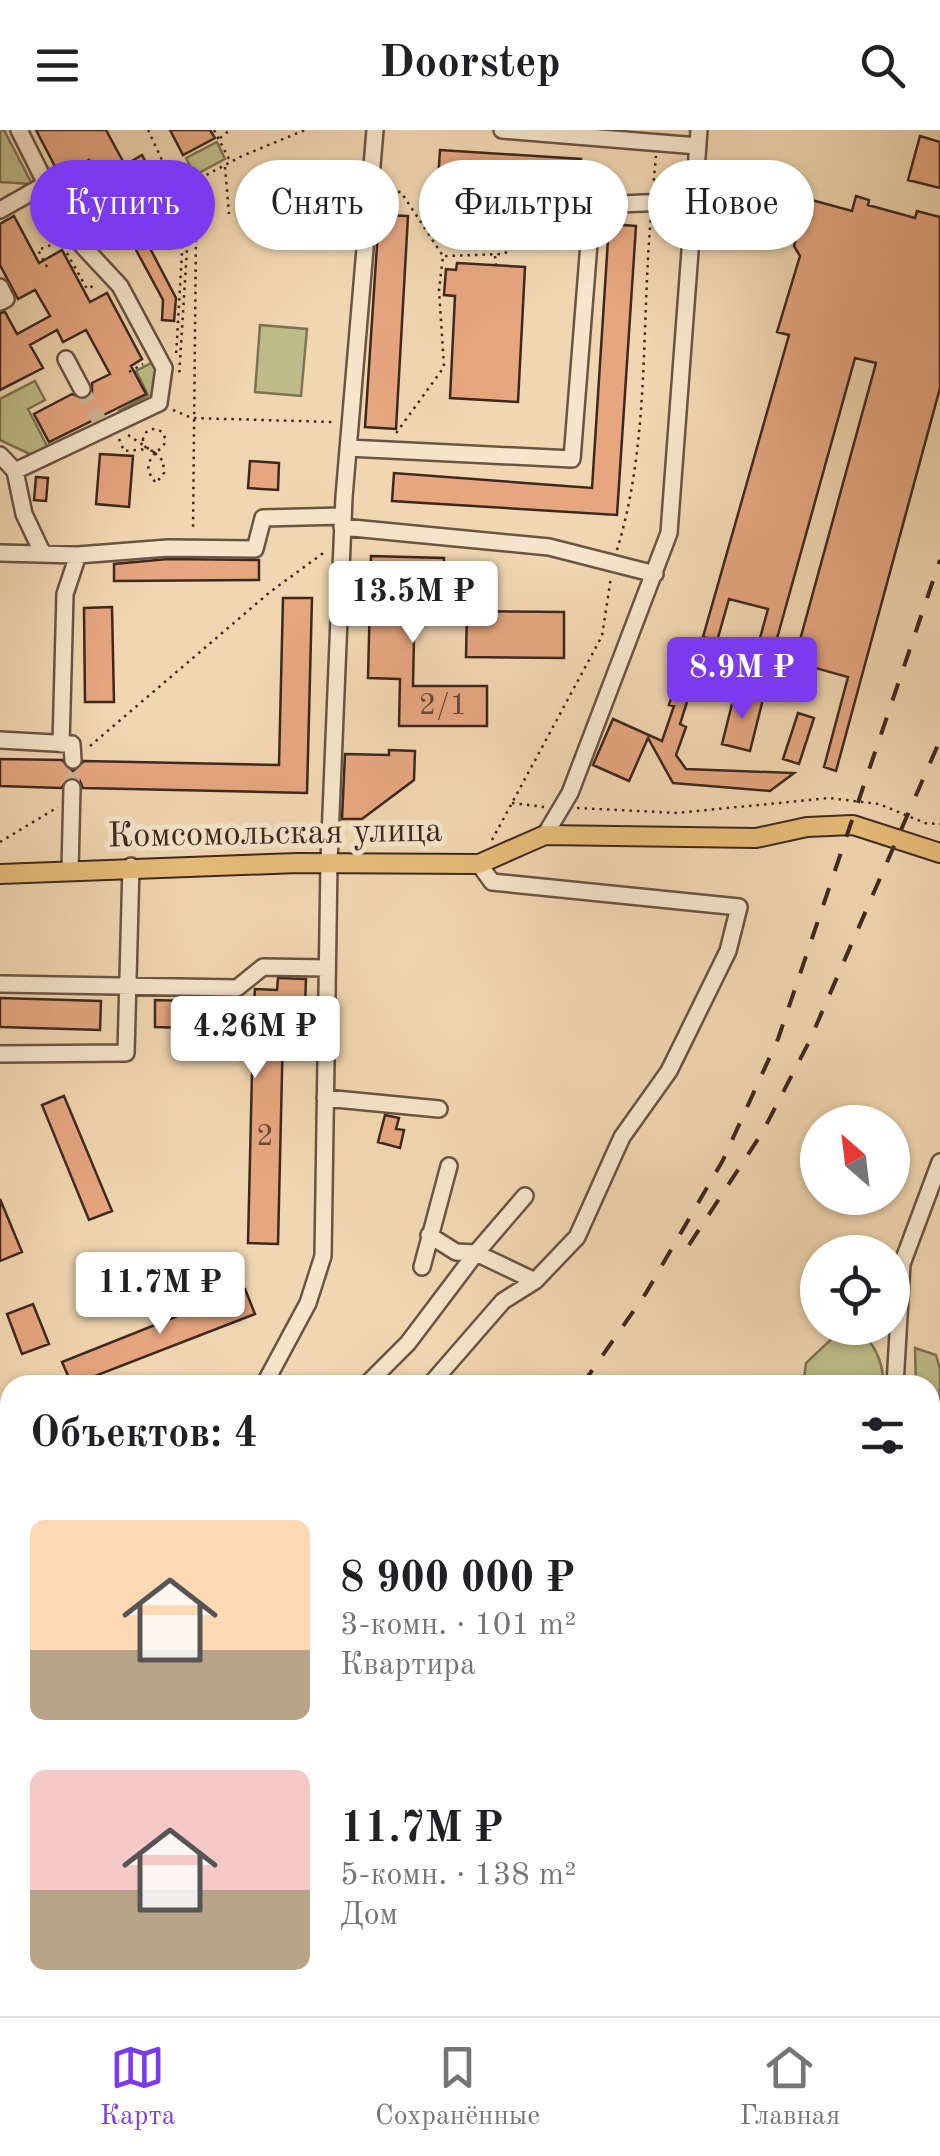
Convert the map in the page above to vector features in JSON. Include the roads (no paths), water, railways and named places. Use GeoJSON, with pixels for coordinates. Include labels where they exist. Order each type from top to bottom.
{"type":"FeatureCollection","features":[{"type":"Feature","properties":{"kind":"main road"},"geometry":{"type":"LineString","coordinates":[[544,835],[756,838],[808,826],[853,826],[937,851]]}},
{"type":"Feature","properties":{"kind":"main road","name":"Комсомольская улица"},"geometry":{"type":"LineString","coordinates":[[0,874],[131,866],[480,864],[544,835]]}},
{"type":"Feature","properties":{"kind":"street"},"geometry":{"type":"LineString","coordinates":[[19,130],[34,160]]}},
{"type":"Feature","properties":{"kind":"street"},"geometry":{"type":"LineString","coordinates":[[269,1375],[308,1303],[323,1256],[329,862],[342,528],[374,130]]}},
{"type":"Feature","properties":{"kind":"street"},"geometry":{"type":"LineString","coordinates":[[502,130],[658,144],[699,138]]}},
{"type":"Feature","properties":{"kind":"street"},"geometry":{"type":"LineString","coordinates":[[0,210],[30,193]]}},
{"type":"Feature","properties":{"kind":"street"},"geometry":{"type":"LineString","coordinates":[[348,448],[572,458],[592,205],[648,203]]}},
{"type":"Feature","properties":{"kind":"street"},"geometry":{"type":"LineString","coordinates":[[15,471],[101,425],[158,403],[161,363],[111,276],[86,250]]}},
{"type":"Feature","properties":{"kind":"street"},"geometry":{"type":"LineString","coordinates":[[544,835],[560,809],[669,533],[692,250]]}},
{"type":"Feature","properties":{"kind":"street"},"geometry":{"type":"LineString","coordinates":[[0,287],[6,299],[0,302]]}},
{"type":"Feature","properties":{"kind":"street"},"geometry":{"type":"LineString","coordinates":[[66,359],[82,388]]}},
{"type":"Feature","properties":{"kind":"street"},"geometry":{"type":"LineString","coordinates":[[0,455],[15,471],[24,514],[42,552]]}},
{"type":"Feature","properties":{"kind":"street"},"geometry":{"type":"LineString","coordinates":[[0,553],[254,549],[264,518],[549,547],[655,574]]}},
{"type":"Feature","properties":{"kind":"street"},"geometry":{"type":"LineString","coordinates":[[60,744],[64,594],[78,554]]}},
{"type":"Feature","properties":{"kind":"street"},"geometry":{"type":"LineString","coordinates":[[0,740],[72,744],[73,760]]}},
{"type":"Feature","properties":{"kind":"street"},"geometry":{"type":"LineString","coordinates":[[70,870],[72,793]]}},
{"type":"Feature","properties":{"kind":"street"},"geometry":{"type":"LineString","coordinates":[[439,1375],[503,1301],[534,1281],[578,1237],[622,1137],[669,1070],[728,951],[738,908],[492,882],[480,864]]}},
{"type":"Feature","properties":{"kind":"street"},"geometry":{"type":"LineString","coordinates":[[0,1054],[126,1053],[131,866]]}},
{"type":"Feature","properties":{"kind":"street"},"geometry":{"type":"LineString","coordinates":[[0,984],[236,988],[263,967],[327,968]]}},
{"type":"Feature","properties":{"kind":"street"},"geometry":{"type":"LineString","coordinates":[[326,1098],[439,1109]]}},
{"type":"Feature","properties":{"kind":"street"},"geometry":{"type":"LineString","coordinates":[[896,1375],[902,1264],[940,1162]]}},
{"type":"Feature","properties":{"kind":"street"},"geometry":{"type":"LineString","coordinates":[[422,1267],[449,1166]]}},
{"type":"Feature","properties":{"kind":"street"},"geometry":{"type":"LineString","coordinates":[[376,1375],[408,1343],[476,1252],[525,1196]]}},
{"type":"Feature","properties":{"kind":"street"},"geometry":{"type":"LineString","coordinates":[[430,1235],[456,1252],[476,1252],[534,1281]]}},
{"type":"Feature","properties":{"kind":"tunnel"},"geometry":{"type":"LineString","coordinates":[[82,389],[99,420]]}},
{"type":"Feature","properties":{"kind":"tunnel"},"geometry":{"type":"LineString","coordinates":[[72,788],[73,760]]}},
{"type":"Feature","properties":{"kind":"railway"},"geometry":{"type":"LineString","coordinates":[[589,1375],[646,1293],[723,1160],[778,1039],[940,560]]}},
{"type":"Feature","properties":{"kind":"railway"},"geometry":{"type":"LineString","coordinates":[[689,1245],[762,1133],[809,1042],[940,740]]}}]}
